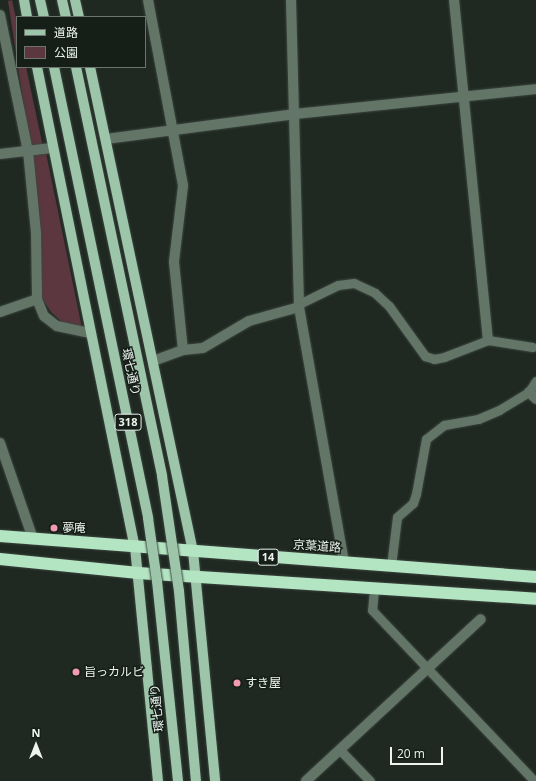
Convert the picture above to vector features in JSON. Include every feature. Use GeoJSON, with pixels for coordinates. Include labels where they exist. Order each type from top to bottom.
{"type":"FeatureCollection","features":[{"type":"Feature","properties":{"kind":"highway","name":"京葉道路"},"geometry":{"type":"LineString","coordinates":[[0,536],[536,577]]}},
{"type":"Feature","properties":{"kind":"highway","name":"14"},"geometry":{"type":"LineString","coordinates":[[0,559],[138,573],[536,599]]}},
{"type":"Feature","properties":{"kind":"main road"},"geometry":{"type":"LineString","coordinates":[[24,0],[27,16]]}},
{"type":"Feature","properties":{"kind":"main road"},"geometry":{"type":"LineString","coordinates":[[40,0],[44,16]]}},
{"type":"Feature","properties":{"kind":"main road"},"geometry":{"type":"LineString","coordinates":[[62,0],[66,16]]}},
{"type":"Feature","properties":{"kind":"main road"},"geometry":{"type":"LineString","coordinates":[[75,0],[79,16]]}},
{"type":"Feature","properties":{"kind":"main road"},"geometry":{"type":"LineString","coordinates":[[37,68],[52,148],[135,547],[158,781]]}},
{"type":"Feature","properties":{"kind":"main road","name":"環七通り"},"geometry":{"type":"LineString","coordinates":[[54,68],[148,518],[158,581],[178,781]]}},
{"type":"Feature","properties":{"kind":"main road","name":"環七通り"},"geometry":{"type":"LineString","coordinates":[[76,68],[162,476],[179,591],[196,781]]}},
{"type":"Feature","properties":{"kind":"main road"},"geometry":{"type":"LineString","coordinates":[[90,68],[193,551],[216,781]]}},
{"type":"Feature","properties":{"kind":"street"},"geometry":{"type":"LineString","coordinates":[[148,0],[184,186],[174,262],[184,350]]}},
{"type":"Feature","properties":{"kind":"street"},"geometry":{"type":"LineString","coordinates":[[291,0],[299,305],[344,562]]}},
{"type":"Feature","properties":{"kind":"street"},"geometry":{"type":"LineString","coordinates":[[454,0],[488,340]]}},
{"type":"Feature","properties":{"kind":"street"},"geometry":{"type":"LineString","coordinates":[[0,15],[28,151],[36,232],[37,299],[44,316],[57,326],[90,333]]}},
{"type":"Feature","properties":{"kind":"street"},"geometry":{"type":"LineString","coordinates":[[106,139],[172,129],[295,114],[536,89]]}},
{"type":"Feature","properties":{"kind":"street"},"geometry":{"type":"LineString","coordinates":[[0,154],[52,148]]}},
{"type":"Feature","properties":{"kind":"street"},"geometry":{"type":"LineString","coordinates":[[0,312],[37,299]]}},
{"type":"Feature","properties":{"kind":"street"},"geometry":{"type":"LineString","coordinates":[[153,361],[184,350],[203,348],[249,321],[299,305]]}},
{"type":"Feature","properties":{"kind":"street"},"geometry":{"type":"LineString","coordinates":[[0,443],[33,539]]}},
{"type":"Feature","properties":{"kind":"street"},"geometry":{"type":"LineString","coordinates":[[306,781],[481,619]]}},
{"type":"Feature","properties":{"kind":"lane"},"geometry":{"type":"LineString","coordinates":[[299,305],[338,284],[354,283],[375,293],[389,306],[425,356],[434,358],[444,357],[488,340],[535,349]]}},
{"type":"Feature","properties":{"kind":"lane"},"geometry":{"type":"LineString","coordinates":[[391,566],[397,517],[413,502],[416,494],[426,439],[444,425],[478,419],[533,395],[536,381]]}},
{"type":"Feature","properties":{"kind":"lane"},"geometry":{"type":"LineString","coordinates":[[374,589],[372,610],[534,781]]}},
{"type":"Feature","properties":{"kind":"lane"},"geometry":{"type":"LineString","coordinates":[[340,750],[370,781]]}},
{"type":"Feature","properties":{"kind":"green space"},"geometry":{"type":"Polygon","coordinates":[[[12,0],[16,18],[16,53],[8,1],[12,0]]]}},
{"type":"Feature","properties":{"kind":"green space"},"geometry":{"type":"Polygon","coordinates":[[[18,68],[26,68],[43,147],[30,147],[18,68]]]}},
{"type":"Feature","properties":{"kind":"green space"},"geometry":{"type":"Polygon","coordinates":[[[46,153],[82,328],[63,323],[51,312],[41,297],[31,154],[46,153]]]}},
{"type":"Feature","properties":{"kind":"place","name":"夢庵"},"geometry":{"type":"Point","coordinates":[54,528]}},
{"type":"Feature","properties":{"kind":"place","name":"旨っカルビ"},"geometry":{"type":"Point","coordinates":[76,672]}},
{"type":"Feature","properties":{"kind":"place","name":"すき屋"},"geometry":{"type":"Point","coordinates":[237,683]}}]}
